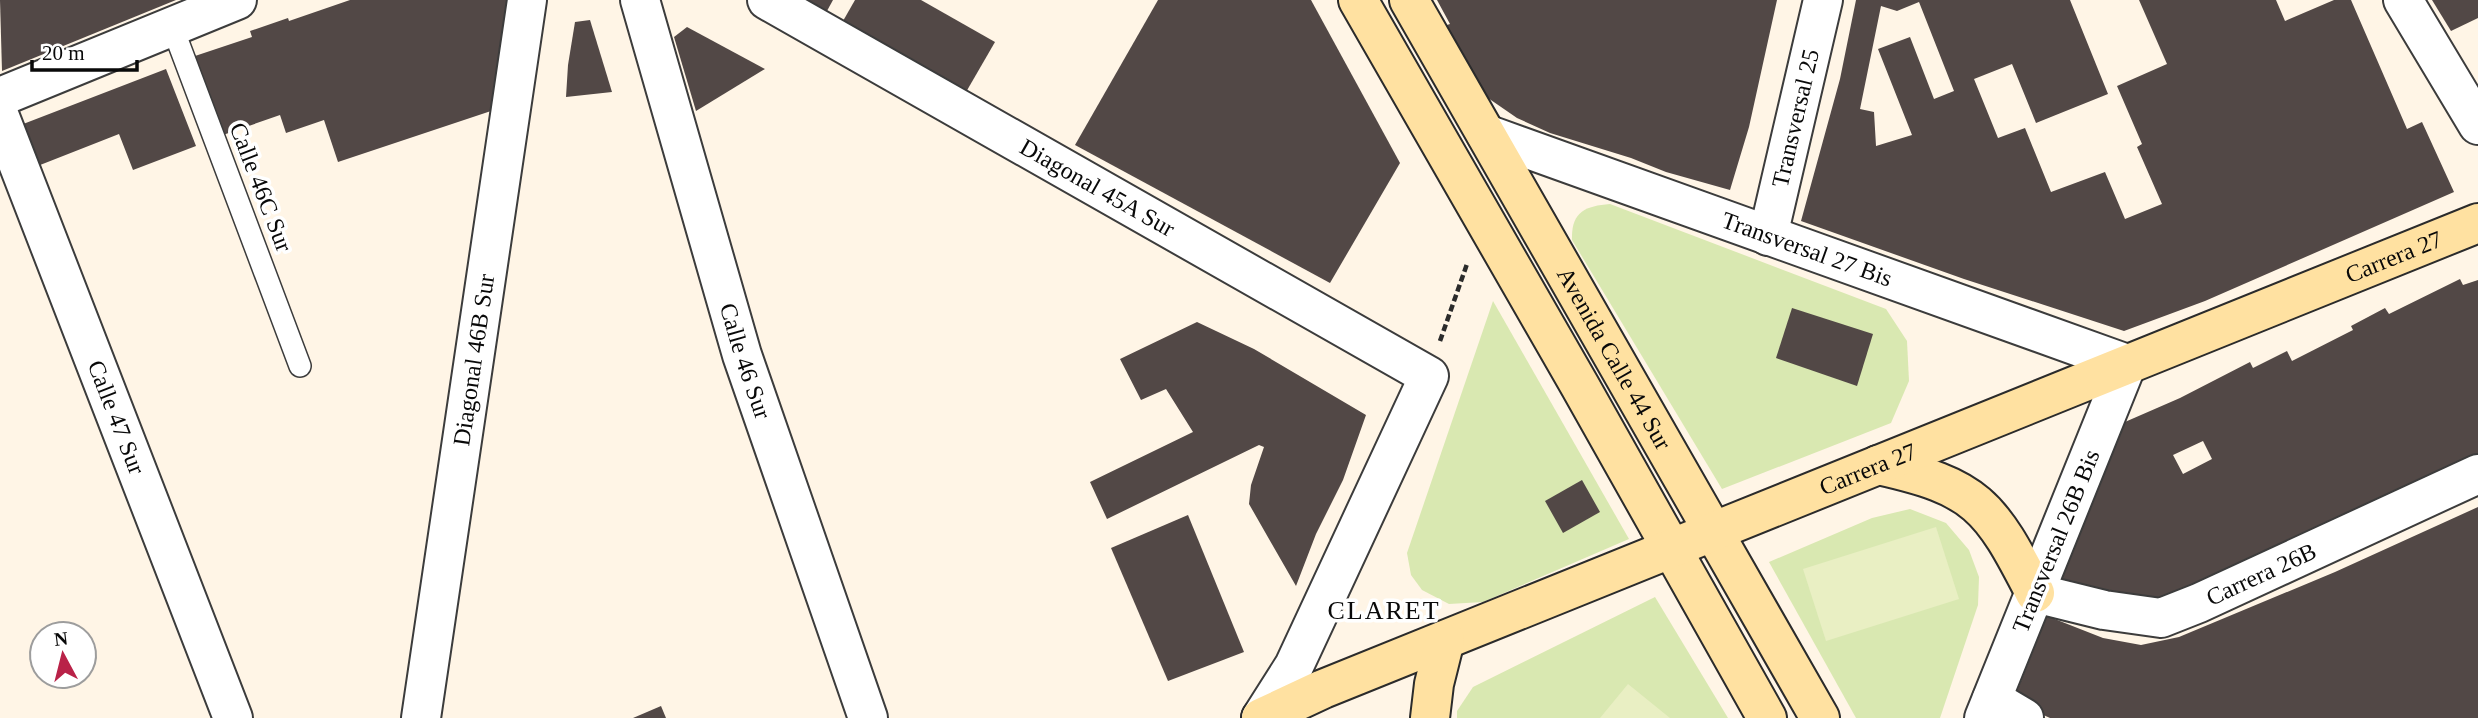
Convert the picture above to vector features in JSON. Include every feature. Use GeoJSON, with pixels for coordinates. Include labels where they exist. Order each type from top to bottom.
{"type":"FeatureCollection","features":[{"type":"Feature","properties":{"kind":"main road","name":"Avenida Calle 44 Sur"},"geometry":{"type":"LineString","coordinates":[[1359,0],[1767,718]]}},
{"type":"Feature","properties":{"kind":"main road","name":"Avenida Calle 44 Sur"},"geometry":{"type":"LineString","coordinates":[[1409,0],[1820,718]]}},
{"type":"Feature","properties":{"kind":"main road","name":"Carrera 27"},"geometry":{"type":"LineString","coordinates":[[1261,718],[1323,689],[2478,223]]}},
{"type":"Feature","properties":{"kind":"main road"},"geometry":{"type":"LineString","coordinates":[[1878,465],[1933,478],[1960,490],[1986,510],[2003,534],[2035,593]]}},
{"type":"Feature","properties":{"kind":"main road"},"geometry":{"type":"LineString","coordinates":[[1430,718],[1434,684],[1445,640]]}},
{"type":"Feature","properties":{"kind":"street"},"geometry":{"type":"LineString","coordinates":[[0,97],[237,0]]}},
{"type":"Feature","properties":{"kind":"street","name":"Diagonal 46B Sur"},"geometry":{"type":"LineString","coordinates":[[421,718],[527,0]]}},
{"type":"Feature","properties":{"kind":"street","name":"Calle 46 Sur"},"geometry":{"type":"LineString","coordinates":[[640,0],[742,355],[868,718]]}},
{"type":"Feature","properties":{"kind":"street","name":"Diagonal 45A Sur"},"geometry":{"type":"LineString","coordinates":[[766,0],[1429,376]]}},
{"type":"Feature","properties":{"kind":"street","name":"Transversal 25"},"geometry":{"type":"LineString","coordinates":[[1768,236],[1823,0]]}},
{"type":"Feature","properties":{"kind":"street"},"geometry":{"type":"LineString","coordinates":[[2403,0],[2478,125]]}},
{"type":"Feature","properties":{"kind":"street","name":"Calle 47 Sur"},"geometry":{"type":"LineString","coordinates":[[0,117],[233,718]]}},
{"type":"Feature","properties":{"kind":"street","name":"Transversal 27 Bis"},"geometry":{"type":"LineString","coordinates":[[1486,134],[2127,364]]}},
{"type":"Feature","properties":{"kind":"street","name":"Transversal 26B Bis"},"geometry":{"type":"LineString","coordinates":[[1988,708],[2127,364]]}},
{"type":"Feature","properties":{"kind":"street"},"geometry":{"type":"LineString","coordinates":[[1261,718],[1294,666],[1429,376]]}},
{"type":"Feature","properties":{"kind":"street","name":"Carrera 26B"},"geometry":{"type":"LineString","coordinates":[[2035,593],[2104,610],[2161,618],[2478,474]]}},
{"type":"Feature","properties":{"kind":"street"},"geometry":{"type":"LineString","coordinates":[[1988,708],[2024,718]]}},
{"type":"Feature","properties":{"kind":"lane","name":"Calle 46C Sur"},"geometry":{"type":"LineString","coordinates":[[172,26],[300,366]]}},
{"type":"Feature","properties":{"kind":"path"},"geometry":{"type":"LineString","coordinates":[[1429,376],[1471,252]]}},
{"type":"Feature","properties":{"kind":"green space"},"geometry":{"type":"Polygon","coordinates":[[[1610,204],[1886,309],[1907,341],[1909,381],[1891,423],[1722,489],[1572,240],[1574,223],[1581,212],[1610,204]]]}},
{"type":"Feature","properties":{"kind":"green space"},"geometry":{"type":"Polygon","coordinates":[[[1493,301],[1629,539],[1483,602],[1449,604],[1422,590],[1411,575],[1407,553],[1493,301]]]}},
{"type":"Feature","properties":{"kind":"green space"},"geometry":{"type":"Polygon","coordinates":[[[1910,509],[1946,523],[1969,550],[1979,577],[1978,605],[1940,718],[1856,718],[1769,562],[1872,518],[1910,509]]]}},
{"type":"Feature","properties":{"kind":"green space"},"geometry":{"type":"Polygon","coordinates":[[[1936,527],[1959,599],[1826,641],[1803,569],[1936,527]]]}},
{"type":"Feature","properties":{"kind":"green space"},"geometry":{"type":"Polygon","coordinates":[[[1655,597],[1728,718],[1457,718],[1457,711],[1473,687],[1655,597]]]}},
{"type":"Feature","properties":{"kind":"green space"},"geometry":{"type":"Polygon","coordinates":[[[1628,684],[1670,718],[1600,718],[1628,684]]]}},
{"type":"Feature","properties":{"kind":"building"},"geometry":{"type":"Polygon","coordinates":[[[0,0],[176,0],[2,71],[0,0]]]}},
{"type":"Feature","properties":{"kind":"building"},"geometry":{"type":"Polygon","coordinates":[[[350,0],[515,0],[497,109],[338,162],[324,120],[286,133],[280,115],[220,136],[192,57],[252,37],[250,31],[350,0]]]}},
{"type":"Feature","properties":{"kind":"building"},"geometry":{"type":"Polygon","coordinates":[[[786,0],[833,0],[822,20],[786,0]]]}},
{"type":"Feature","properties":{"kind":"building"},"geometry":{"type":"Polygon","coordinates":[[[855,0],[921,0],[995,42],[962,99],[839,28],[855,0]]]}},
{"type":"Feature","properties":{"kind":"building"},"geometry":{"type":"Polygon","coordinates":[[[1158,0],[1311,0],[1400,163],[1330,283],[1075,145],[1158,0]]]}},
{"type":"Feature","properties":{"kind":"building"},"geometry":{"type":"Polygon","coordinates":[[[1437,0],[1777,0],[1749,127],[1730,190],[1666,172],[1631,158],[1550,133],[1517,118],[1488,98],[1463,66],[1441,27],[1450,24],[1437,0]]]}},
{"type":"Feature","properties":{"kind":"building"},"geometry":{"type":"Polygon","coordinates":[[[1856,0],[2070,0],[2108,94],[2036,123],[2012,64],[1974,79],[1998,138],[2025,128],[2051,192],[2105,172],[2125,219],[2162,204],[2137,147],[2142,144],[2117,86],[2167,64],[2139,0],[2276,0],[2285,21],[2334,0],[2351,0],[2407,129],[2422,122],[2454,192],[2205,301],[2124,331],[1964,279],[1801,221],[1840,79],[1856,0]],[[1919,2],[1897,11],[1881,6],[1860,109],[1874,112],[1876,146],[1912,135],[1878,49],[1910,37],[1934,99],[1954,91],[1919,2]]]}},
{"type":"Feature","properties":{"kind":"building"},"geometry":{"type":"Polygon","coordinates":[[[2432,0],[2478,0],[2478,18],[2451,31],[2432,0]]]}},
{"type":"Feature","properties":{"kind":"building"},"geometry":{"type":"Polygon","coordinates":[[[590,20],[612,92],[566,97],[575,22],[590,20]]]}},
{"type":"Feature","properties":{"kind":"building"},"geometry":{"type":"Polygon","coordinates":[[[687,27],[765,69],[696,111],[674,37],[687,27]]]}},
{"type":"Feature","properties":{"kind":"building"},"geometry":{"type":"Polygon","coordinates":[[[166,69],[196,146],[133,170],[119,134],[35,167],[18,126],[166,69]]]}},
{"type":"Feature","properties":{"kind":"building"},"geometry":{"type":"Polygon","coordinates":[[[2460,279],[2463,285],[2478,280],[2478,469],[2158,606],[2060,583],[2118,425],[2180,398],[2250,362],[2253,368],[2287,351],[2292,361],[2353,330],[2351,326],[2385,308],[2389,314],[2460,279]],[[2203,441],[2173,455],[2183,474],[2212,459],[2203,441]]]}},
{"type":"Feature","properties":{"kind":"building"},"geometry":{"type":"Polygon","coordinates":[[[1792,308],[1873,334],[1857,386],[1776,358],[1792,308]]]}},
{"type":"Feature","properties":{"kind":"building"},"geometry":{"type":"Polygon","coordinates":[[[1197,322],[1254,349],[1366,415],[1343,480],[1316,534],[1296,586],[1249,504],[1251,485],[1264,447],[1259,445],[1107,519],[1090,482],[1193,432],[1166,389],[1141,400],[1120,359],[1197,322]]]}},
{"type":"Feature","properties":{"kind":"building"},"geometry":{"type":"Polygon","coordinates":[[[1582,480],[1600,512],[1563,533],[1545,501],[1582,480]]]}},
{"type":"Feature","properties":{"kind":"building"},"geometry":{"type":"Polygon","coordinates":[[[2478,507],[2478,718],[2050,718],[2013,701],[2047,616],[2103,638],[2141,645],[2179,637],[2335,572],[2478,507]]]}},
{"type":"Feature","properties":{"kind":"building"},"geometry":{"type":"Polygon","coordinates":[[[1188,515],[1244,652],[1168,681],[1111,548],[1188,515]]]}},
{"type":"Feature","properties":{"kind":"building"},"geometry":{"type":"Polygon","coordinates":[[[661,706],[666,718],[633,718],[661,706]]]}},
{"type":"Feature","properties":{"kind":"district","name":"CLARET"},"geometry":{"type":"Point","coordinates":[1384,610]}}]}
